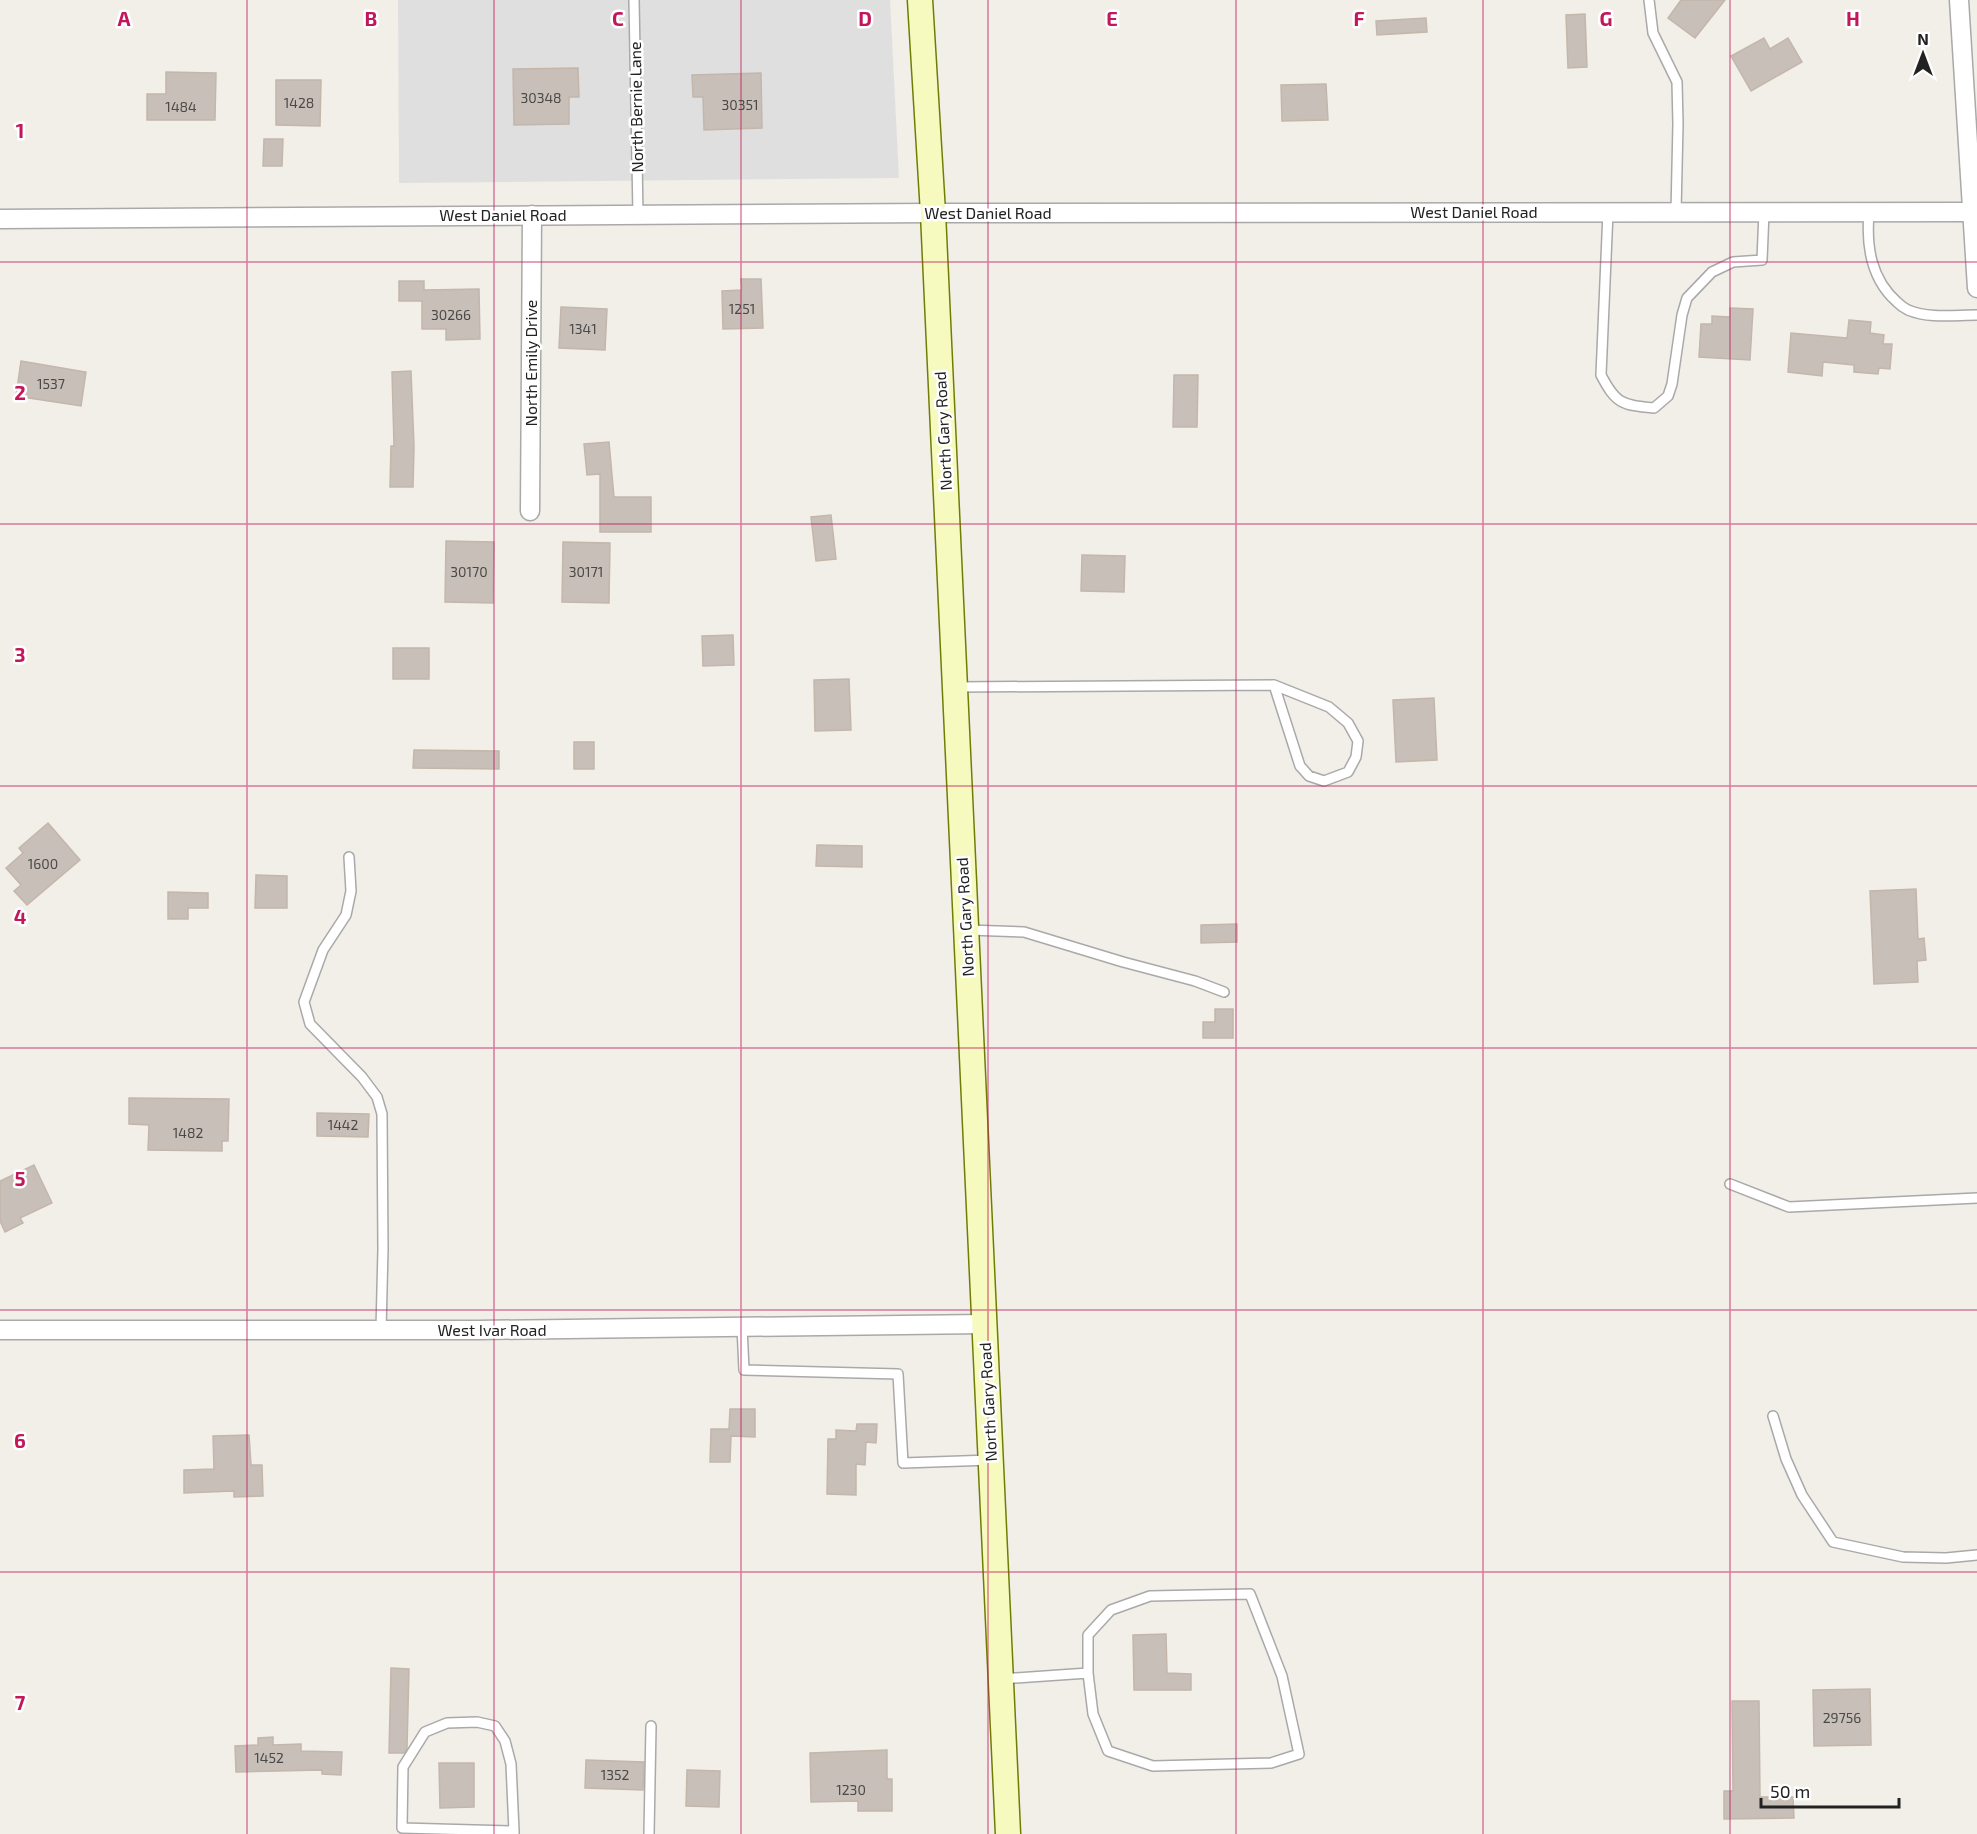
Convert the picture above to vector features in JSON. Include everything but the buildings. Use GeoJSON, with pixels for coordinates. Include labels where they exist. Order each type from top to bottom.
{"type":"FeatureCollection","features":[{"type":"Feature","properties":{"kind":"street","name":"North Gary Road"},"geometry":{"type":"LineString","coordinates":[[920,0],[933,213],[1008,1834]]}},
{"type":"Feature","properties":{"kind":"street"},"geometry":{"type":"LineString","coordinates":[[1959,0],[1975,212],[1977,288]]}},
{"type":"Feature","properties":{"kind":"street","name":"West Daniel Road"},"geometry":{"type":"LineString","coordinates":[[0,219],[638,214],[1975,212]]}},
{"type":"Feature","properties":{"kind":"street","name":"North Emily Drive"},"geometry":{"type":"LineString","coordinates":[[530,511],[532,215]]}},
{"type":"Feature","properties":{"kind":"street","name":"West Ivar Road"},"geometry":{"type":"LineString","coordinates":[[0,1330],[381,1330],[984,1324]]}},
{"type":"Feature","properties":{"kind":"lane","name":"North Bernie Lane"},"geometry":{"type":"LineString","coordinates":[[634,0],[638,214]]}},
{"type":"Feature","properties":{"kind":"lane"},"geometry":{"type":"LineString","coordinates":[[1649,0],[1653,33],[1677,82],[1676,212]]}},
{"type":"Feature","properties":{"kind":"lane"},"geometry":{"type":"LineString","coordinates":[[1608,212],[1601,375],[1611,395],[1623,403],[1654,408],[1668,396],[1672,384],[1682,315],[1687,298],[1712,272],[1733,262],[1762,260],[1764,212]]}},
{"type":"Feature","properties":{"kind":"lane"},"geometry":{"type":"LineString","coordinates":[[1869,213],[1867,232],[1871,262],[1885,291],[1906,310],[1933,316],[1977,315]]}},
{"type":"Feature","properties":{"kind":"lane"},"geometry":{"type":"LineString","coordinates":[[955,687],[1274,685],[1329,707],[1348,723],[1358,741],[1356,757],[1348,772],[1324,781],[1309,776],[1300,766],[1274,685]]}},
{"type":"Feature","properties":{"kind":"lane"},"geometry":{"type":"LineString","coordinates":[[349,856],[351,891],[346,915],[323,950],[304,1002],[310,1024],[362,1077],[377,1097],[382,1113],[381,1330]]}},
{"type":"Feature","properties":{"kind":"lane"},"geometry":{"type":"LineString","coordinates":[[966,930],[1024,932],[1195,981],[1224,992]]}},
{"type":"Feature","properties":{"kind":"lane"},"geometry":{"type":"LineString","coordinates":[[1730,1184],[1790,1207],[1977,1198]]}},
{"type":"Feature","properties":{"kind":"lane"},"geometry":{"type":"LineString","coordinates":[[742,1327],[744,1371],[898,1374],[903,1463],[991,1460]]}},
{"type":"Feature","properties":{"kind":"lane"},"geometry":{"type":"LineString","coordinates":[[1773,1416],[1786,1459],[1802,1495],[1833,1542],[1904,1557],[1946,1558],[1977,1555]]}},
{"type":"Feature","properties":{"kind":"lane"},"geometry":{"type":"LineString","coordinates":[[1250,1594],[1282,1676],[1299,1754],[1271,1763],[1153,1766],[1108,1751],[1093,1713],[1088,1673],[1088,1635],[1111,1610],[1150,1596],[1250,1594]]}},
{"type":"Feature","properties":{"kind":"lane"},"geometry":{"type":"LineString","coordinates":[[1001,1679],[1088,1673]]}},
{"type":"Feature","properties":{"kind":"lane"},"geometry":{"type":"LineString","coordinates":[[477,1722],[495,1726],[505,1741],[511,1764],[514,1833],[402,1828],[403,1767],[425,1732],[447,1723],[477,1722]]}},
{"type":"Feature","properties":{"kind":"lane"},"geometry":{"type":"LineString","coordinates":[[649,1834],[651,1726]]}},
{"type":"Feature","properties":{"kind":"shaded area"},"geometry":{"type":"Polygon","coordinates":[[[398,0],[890,0],[899,178],[399,183],[398,0]]]}}]}
